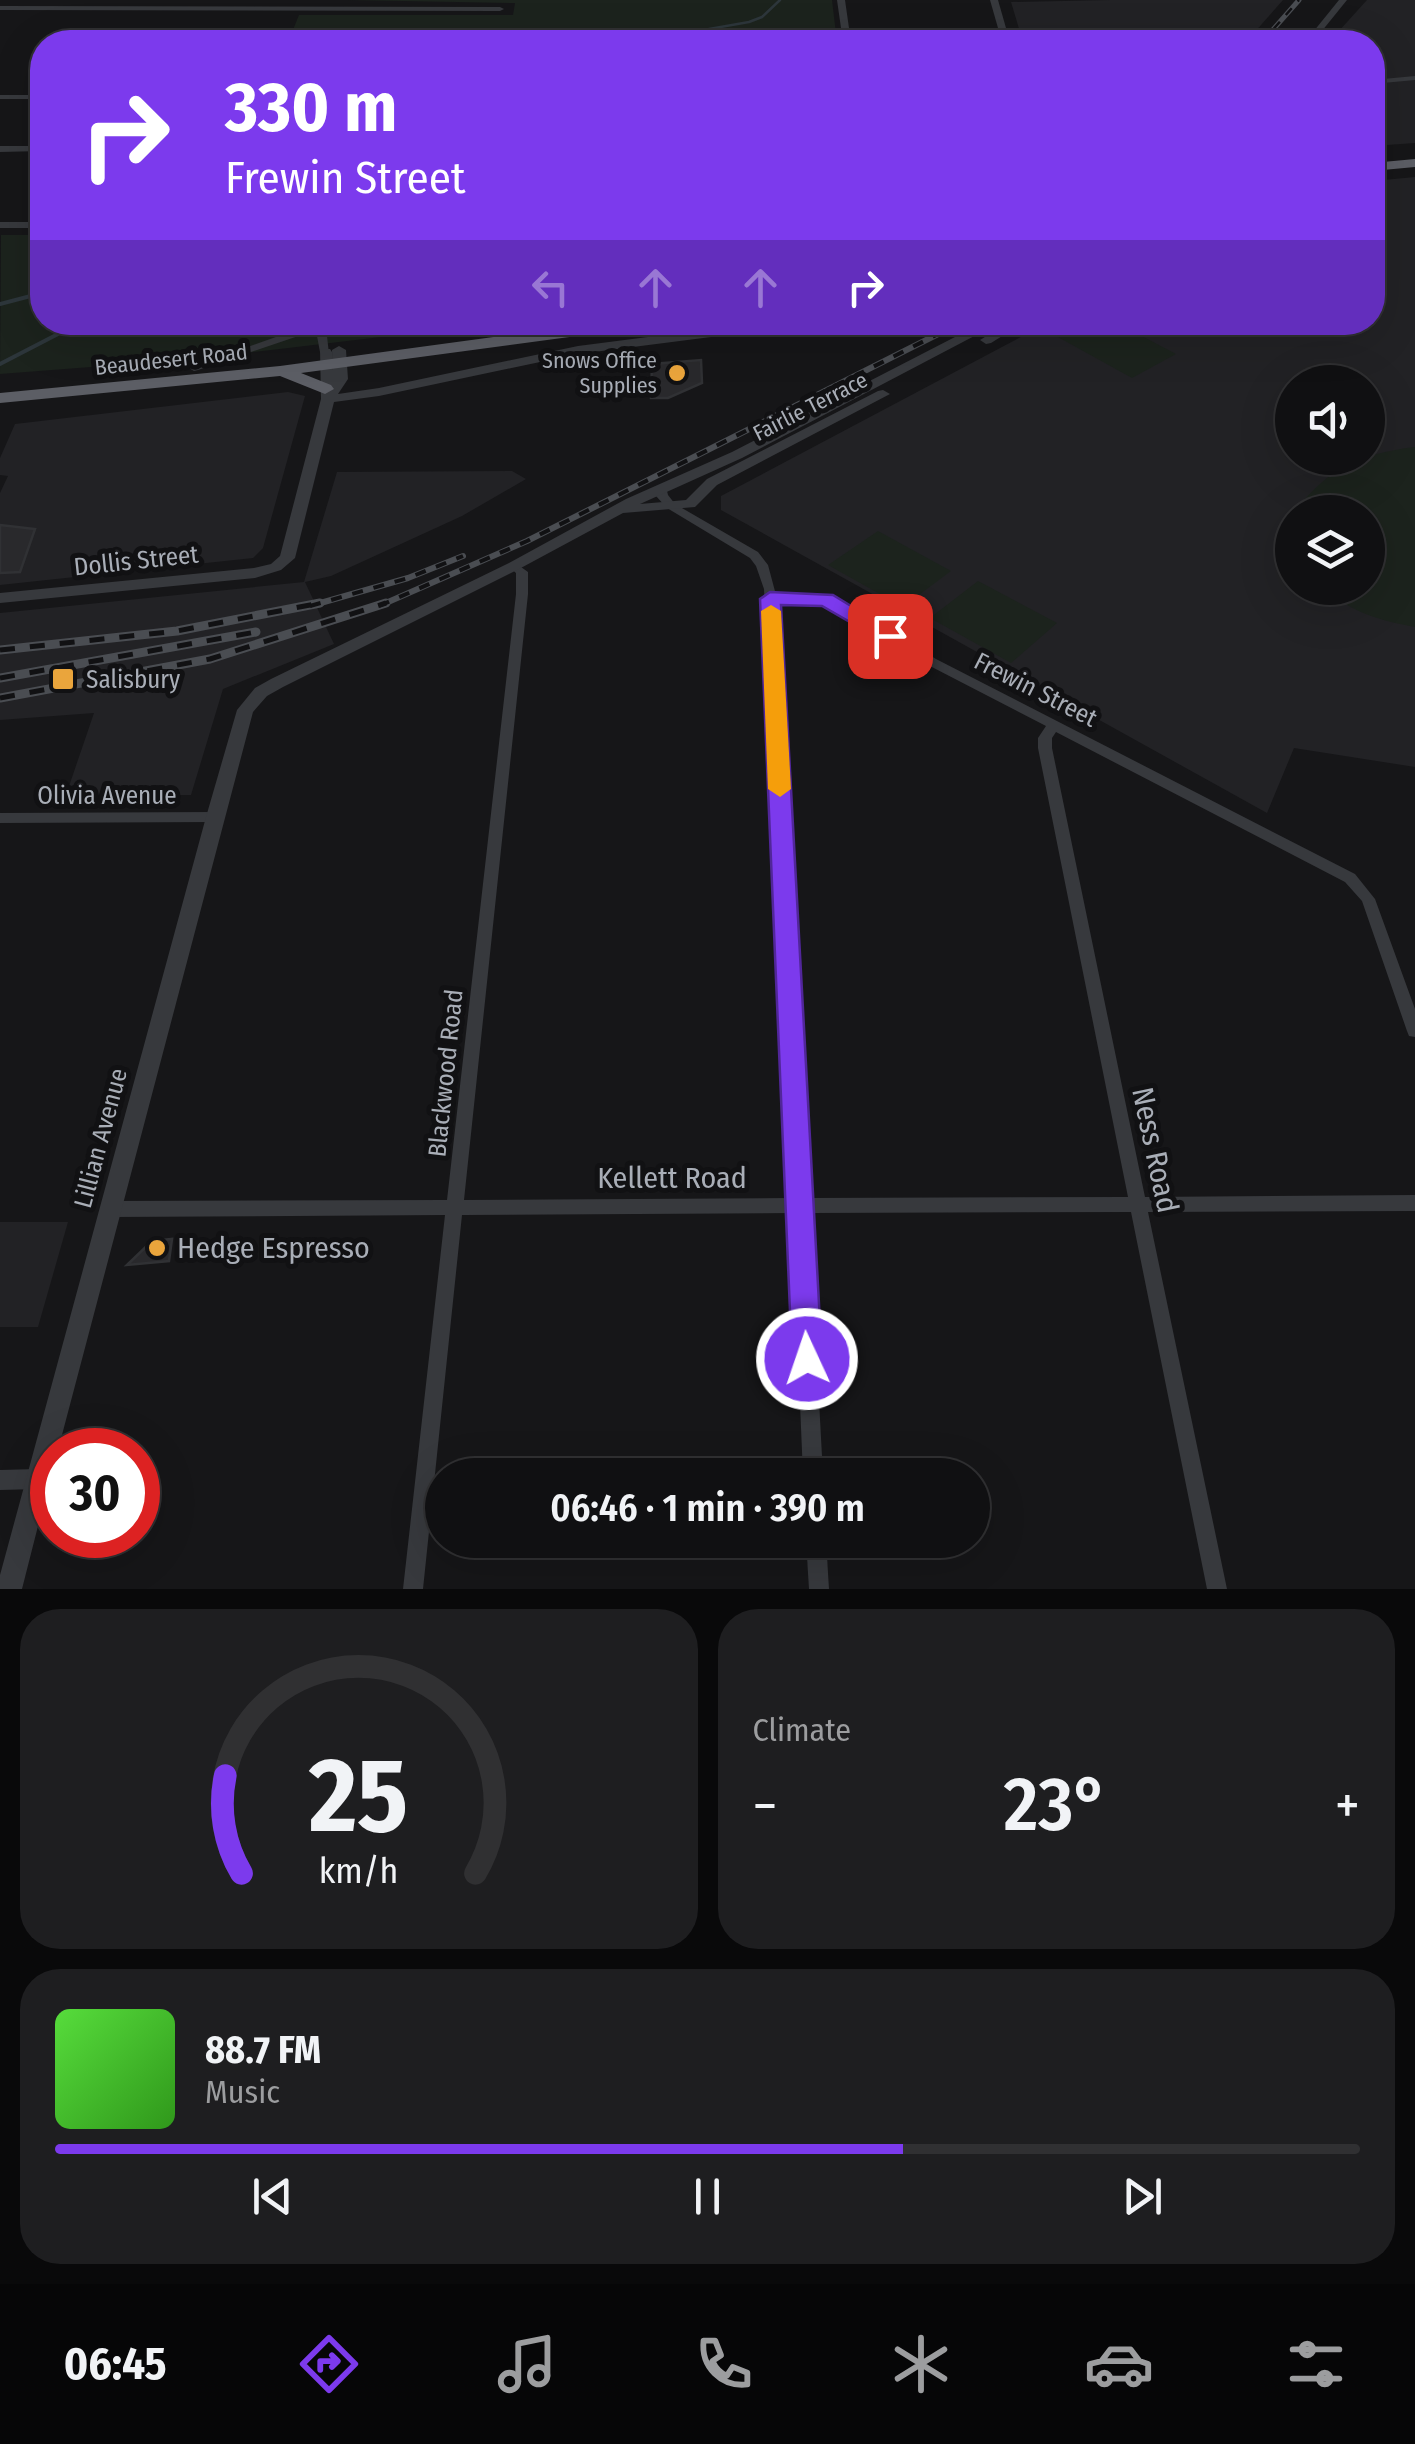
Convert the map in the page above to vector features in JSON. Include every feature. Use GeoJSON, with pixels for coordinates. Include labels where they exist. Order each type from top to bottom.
{"type":"FeatureCollection","features":[{"type":"Feature","properties":{"kind":"highway"},"geometry":{"type":"LineString","coordinates":[[1385,159],[1415,156]]}},
{"type":"Feature","properties":{"kind":"highway","name":"Beaudesert Road"},"geometry":{"type":"LineString","coordinates":[[0,385],[12,392],[280,370],[333,357],[479,335]]}},
{"type":"Feature","properties":{"kind":"highway","name":"Beaudesert Road"},"geometry":{"type":"LineString","coordinates":[[12,392],[194,368],[528,335]]}},
{"type":"Feature","properties":{"kind":"highway"},"geometry":{"type":"LineString","coordinates":[[280,370],[326,394]]}},
{"type":"Feature","properties":{"kind":"street"},"geometry":{"type":"LineString","coordinates":[[842,0],[846,30]]}},
{"type":"Feature","properties":{"kind":"street"},"geometry":{"type":"LineString","coordinates":[[994,0],[1003,30]]}},
{"type":"Feature","properties":{"kind":"street"},"geometry":{"type":"LineString","coordinates":[[1319,30],[1343,0]]}},
{"type":"Feature","properties":{"kind":"street"},"geometry":{"type":"LineString","coordinates":[[0,8],[500,9]]}},
{"type":"Feature","properties":{"kind":"street"},"geometry":{"type":"LineString","coordinates":[[1385,81],[1415,78]]}},
{"type":"Feature","properties":{"kind":"street"},"geometry":{"type":"LineString","coordinates":[[0,97],[30,97]]}},
{"type":"Feature","properties":{"kind":"street"},"geometry":{"type":"LineString","coordinates":[[0,149],[30,149]]}},
{"type":"Feature","properties":{"kind":"street"},"geometry":{"type":"LineString","coordinates":[[0,225],[30,225]]}},
{"type":"Feature","properties":{"kind":"street","name":"Beaudesert Road"},"geometry":{"type":"LineString","coordinates":[[194,368],[293,335]]}},
{"type":"Feature","properties":{"kind":"street","name":"Beaudesert Road"},"geometry":{"type":"LineString","coordinates":[[323,335],[333,357]]}},
{"type":"Feature","properties":{"kind":"street"},"geometry":{"type":"LineString","coordinates":[[326,394],[379,392],[578,350],[696,335]]}},
{"type":"Feature","properties":{"kind":"street","name":"Fairlie Terrace"},"geometry":{"type":"LineString","coordinates":[[249,704],[276,684],[970,335]]}},
{"type":"Feature","properties":{"kind":"street","name":"Fairlie Terrace"},"geometry":{"type":"LineString","coordinates":[[621,510],[696,500],[712,482],[993,335]]}},
{"type":"Feature","properties":{"kind":"street"},"geometry":{"type":"LineString","coordinates":[[326,394],[341,379],[333,357]]}},
{"type":"Feature","properties":{"kind":"street","name":"Dollis Street"},"geometry":{"type":"LineString","coordinates":[[0,598],[276,567],[286,558],[290,547],[326,394]]}},
{"type":"Feature","properties":{"kind":"street"},"geometry":{"type":"LineString","coordinates":[[662,489],[670,506],[743,546],[762,565],[770,599],[812,1458]]}},
{"type":"Feature","properties":{"kind":"street"},"geometry":{"type":"LineString","coordinates":[[696,500],[700,514],[714,529]]}},
{"type":"Feature","properties":{"kind":"street","name":"Blackwood Road"},"geometry":{"type":"LineString","coordinates":[[413,1589],[522,594],[522,572],[514,566]]}},
{"type":"Feature","properties":{"kind":"street","name":"Frewin Street"},"geometry":{"type":"LineString","coordinates":[[770,599],[817,598],[838,604],[932,662],[1338,871],[1368,899],[1415,1031]]}},
{"type":"Feature","properties":{"kind":"street","name":"Lillian Avenue"},"geometry":{"type":"LineString","coordinates":[[52,1428],[215,817],[249,704]]}},
{"type":"Feature","properties":{"kind":"street","name":"Ness Road"},"geometry":{"type":"LineString","coordinates":[[1054,724],[1045,748],[1217,1589]]}},
{"type":"Feature","properties":{"kind":"street","name":"Olivia Avenue"},"geometry":{"type":"LineString","coordinates":[[0,818],[215,817]]}},
{"type":"Feature","properties":{"kind":"street","name":"Kellett Road"},"geometry":{"type":"LineString","coordinates":[[110,1209],[1415,1202]]}},
{"type":"Feature","properties":{"kind":"street"},"geometry":{"type":"LineString","coordinates":[[0,1480],[30,1480]]}},
{"type":"Feature","properties":{"kind":"street","name":"Lillian Avenue"},"geometry":{"type":"LineString","coordinates":[[9,1589],[30,1510]]}},
{"type":"Feature","properties":{"kind":"street"},"geometry":{"type":"LineString","coordinates":[[817,1558],[819,1589]]}},
{"type":"Feature","properties":{"kind":"shaded area"},"geometry":{"type":"Polygon","coordinates":[[[347,0],[832,0],[836,30],[293,30],[299,15],[513,15],[515,3],[347,0]]]}},
{"type":"Feature","properties":{"kind":"shaded area"},"geometry":{"type":"Polygon","coordinates":[[[1283,0],[1257,30],[1019,30],[1011,2],[1283,0]]]}},
{"type":"Feature","properties":{"kind":"shaded area"},"geometry":{"type":"Polygon","coordinates":[[[1367,0],[1415,0],[1415,143],[1385,145],[1385,30],[1340,30],[1367,0]]]}},
{"type":"Feature","properties":{"kind":"shaded area"},"geometry":{"type":"Polygon","coordinates":[[[1415,177],[1415,767],[1294,748],[1267,813],[721,510],[721,496],[1024,335],[1385,335],[1385,180],[1415,177]]]}},
{"type":"Feature","properties":{"kind":"shaded area"},"geometry":{"type":"Polygon","coordinates":[[[1,235],[30,235],[30,335],[398,335],[195,359],[0,374],[1,235]]]}},
{"type":"Feature","properties":{"kind":"shaded area"},"geometry":{"type":"Polygon","coordinates":[[[1140,335],[1176,354],[1132,378],[1056,336],[1140,335]]]}},
{"type":"Feature","properties":{"kind":"shaded area"},"geometry":{"type":"Polygon","coordinates":[[[288,392],[305,396],[263,548],[253,558],[0,585],[0,493],[8,476],[0,475],[0,458],[15,424],[288,392]]]}},
{"type":"Feature","properties":{"kind":"shaded area"},"geometry":{"type":"Polygon","coordinates":[[[1415,447],[1415,627],[1390,622],[1349,605],[1385,605],[1385,495],[1309,495],[1332,475],[1385,475],[1385,453],[1415,447]]]}},
{"type":"Feature","properties":{"kind":"shaded area"},"geometry":{"type":"Polygon","coordinates":[[[512,471],[526,479],[462,516],[331,576],[305,582],[334,644],[223,689],[191,795],[66,795],[94,713],[0,720],[0,613],[304,582],[337,472],[512,471]]]}},
{"type":"Feature","properties":{"kind":"shaded area"},"geometry":{"type":"Polygon","coordinates":[[[878,531],[951,571],[903,607],[828,565],[878,531]]]}},
{"type":"Feature","properties":{"kind":"shaded area"},"geometry":{"type":"Polygon","coordinates":[[[978,581],[1057,623],[1011,663],[930,618],[978,581]]]}},
{"type":"Feature","properties":{"kind":"shaded area"},"geometry":{"type":"Polygon","coordinates":[[[0,1222],[68,1222],[38,1327],[0,1327],[0,1222]]]}},
{"type":"Feature","properties":{"kind":"building","name":"Snows Office Supplies"},"geometry":{"type":"Polygon","coordinates":[[[701,360],[702,383],[668,398],[651,398],[652,364],[701,360]]]}},
{"type":"Feature","properties":{"kind":"building"},"geometry":{"type":"Polygon","coordinates":[[[0,525],[35,529],[20,572],[0,573],[0,525]]]}},
{"type":"Feature","properties":{"kind":"building","name":"Hedge Espresso"},"geometry":{"type":"Polygon","coordinates":[[[172,1239],[169,1261],[127,1265],[152,1241],[172,1239]]]}},
{"type":"Feature","properties":{"kind":"waterway"},"geometry":{"type":"LineString","coordinates":[[703,30],[762,17],[780,0]]}},
{"type":"Feature","properties":{"kind":"waterway"},"geometry":{"type":"LineString","coordinates":[[0,304],[30,296]]}},
{"type":"Feature","properties":{"kind":"waterway"},"geometry":{"type":"LineString","coordinates":[[0,364],[56,335]]}},
{"type":"Feature","properties":{"kind":"railway"},"geometry":{"type":"LineString","coordinates":[[1273,30],[1299,0]]}},
{"type":"Feature","properties":{"kind":"railway"},"geometry":{"type":"LineString","coordinates":[[385,603],[527,541],[936,335]]}},
{"type":"Feature","properties":{"kind":"railway"},"geometry":{"type":"LineString","coordinates":[[310,606],[408,578],[463,556]]}},
{"type":"Feature","properties":{"kind":"railway"},"geometry":{"type":"LineString","coordinates":[[0,650],[177,631],[320,603]]}},
{"type":"Feature","properties":{"kind":"railway"},"geometry":{"type":"LineString","coordinates":[[0,698],[210,659],[385,603]]}},
{"type":"Feature","properties":{"kind":"railway"},"geometry":{"type":"LineString","coordinates":[[379,606],[385,603]]}},
{"type":"Feature","properties":{"kind":"railway"},"geometry":{"type":"LineString","coordinates":[[0,678],[256,632]]}},
{"type":"Feature","properties":{"kind":"slow traffic"},"geometry":{"type":"LineString","coordinates":[[771,611],[780,789]]}},
{"type":"Feature","properties":{"kind":"place","name":"Snows Office Supplies"},"geometry":{"type":"Point","coordinates":[677,373]}},
{"type":"Feature","properties":{"kind":"place","name":"Salisbury"},"geometry":{"type":"Point","coordinates":[63,679]}},
{"type":"Feature","properties":{"kind":"place","name":"Hedge Espresso"},"geometry":{"type":"Point","coordinates":[157,1248]}},
{"type":"Feature","properties":{"kind":"route"},"geometry":{"type":"LineString","coordinates":[[807,1359],[770,599],[826,600],[890,636]]}}]}
